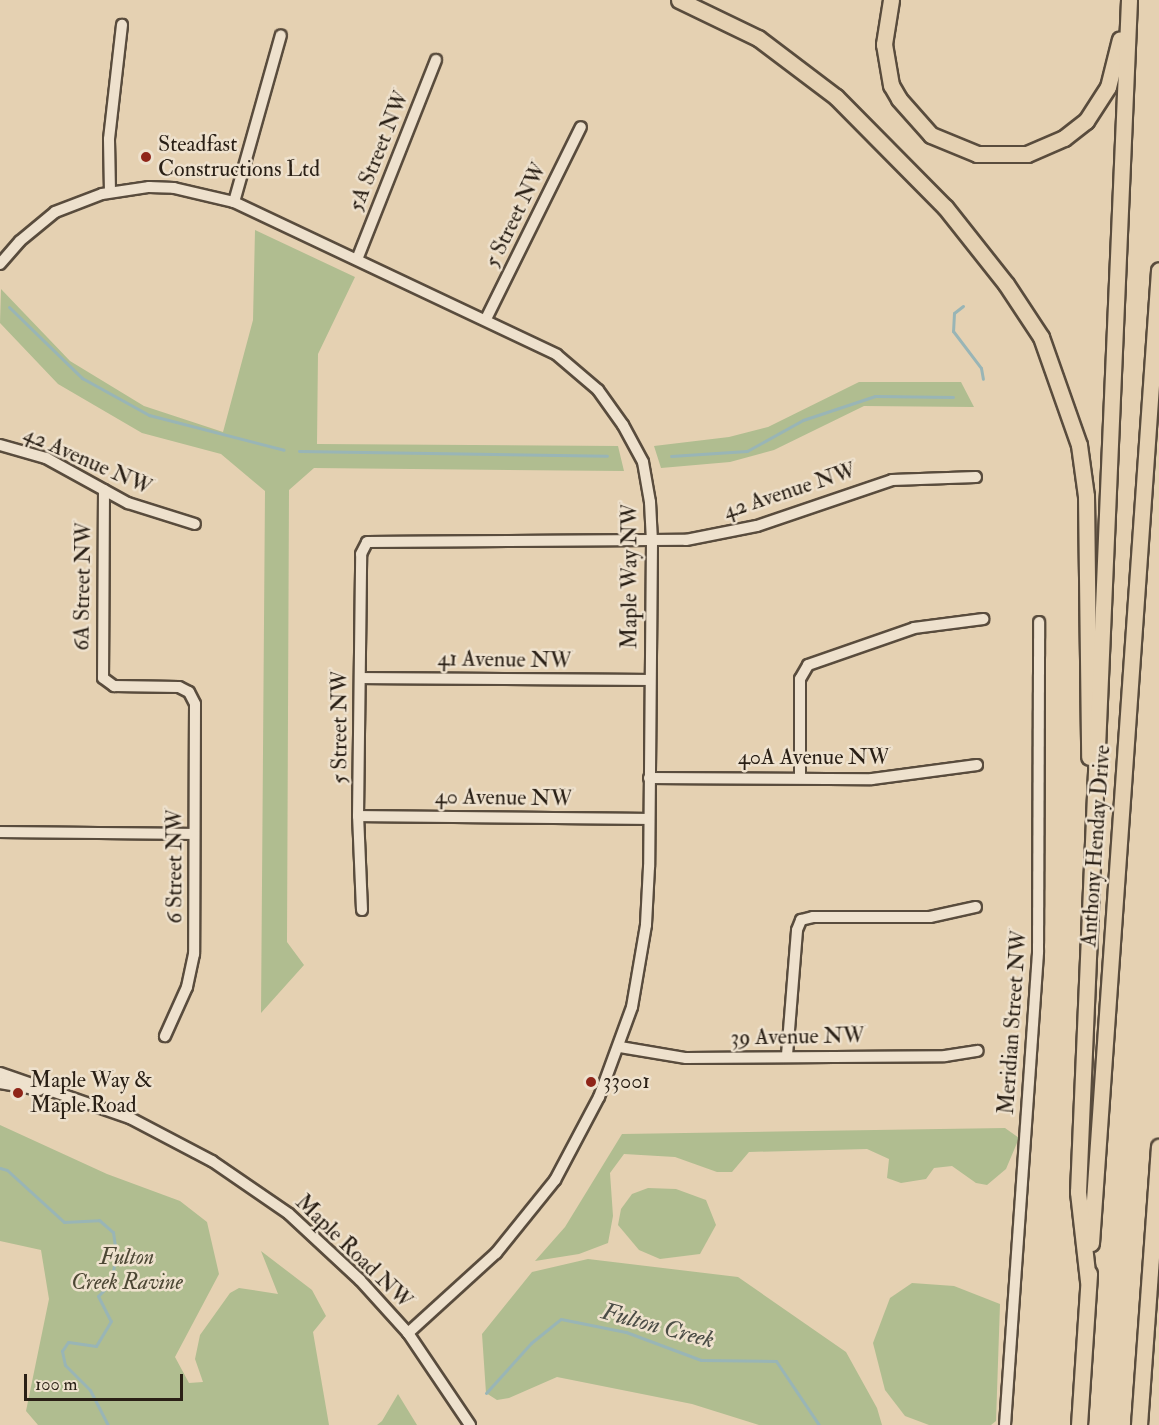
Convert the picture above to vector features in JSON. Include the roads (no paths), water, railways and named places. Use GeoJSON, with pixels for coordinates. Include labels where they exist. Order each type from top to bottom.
{"type":"FeatureCollection","features":[{"type":"Feature","properties":{"kind":"highway"},"geometry":{"type":"LineString","coordinates":[[679,0],[758,38],[836,97],[945,207],[1006,284],[1041,337],[1079,445],[1086,496],[1088,818],[1093,879]]}},
{"type":"Feature","properties":{"kind":"highway"},"geometry":{"type":"LineString","coordinates":[[891,0],[884,34],[885,57],[891,85],[907,111],[931,135],[946,144],[977,154],[1008,157],[1052,144],[1091,116],[1114,70],[1127,0]]}},
{"type":"Feature","properties":{"kind":"highway"},"geometry":{"type":"LineString","coordinates":[[1088,1281],[1078,1192],[1093,879],[1127,0]]}},
{"type":"Feature","properties":{"kind":"highway","name":"Anthony Henday Drive"},"geometry":{"type":"LineString","coordinates":[[1078,1425],[1159,270]]}},
{"type":"Feature","properties":{"kind":"highway"},"geometry":{"type":"LineString","coordinates":[[1139,1425],[1155,1249],[1159,1147]]}},
{"type":"Feature","properties":{"kind":"street"},"geometry":{"type":"LineString","coordinates":[[110,192],[110,139],[122,25]]}},
{"type":"Feature","properties":{"kind":"street"},"geometry":{"type":"LineString","coordinates":[[234,202],[281,35]]}},
{"type":"Feature","properties":{"kind":"street","name":"5A Street NW"},"geometry":{"type":"LineString","coordinates":[[357,258],[436,60]]}},
{"type":"Feature","properties":{"kind":"street","name":"5 Street NW"},"geometry":{"type":"LineString","coordinates":[[486,319],[581,127]]}},
{"type":"Feature","properties":{"kind":"street","name":"Maple Way NW"},"geometry":{"type":"LineString","coordinates":[[0,264],[20,241],[55,212],[110,192],[174,188],[234,202],[486,319],[568,363],[614,411],[643,462],[652,542],[649,819],[646,926],[637,984],[620,1047],[584,1128],[539,1201],[475,1274],[408,1333]]}},
{"type":"Feature","properties":{"kind":"street","name":"42 Avenue NW"},"geometry":{"type":"LineString","coordinates":[[0,445],[46,459],[136,506],[195,524]]}},
{"type":"Feature","properties":{"kind":"street","name":"42 Avenue NW"},"geometry":{"type":"LineString","coordinates":[[364,544],[375,540],[652,542],[705,537],[757,526],[892,480],[976,477]]}},
{"type":"Feature","properties":{"kind":"street","name":"6A Street NW"},"geometry":{"type":"LineString","coordinates":[[104,490],[101,669],[106,682],[118,686],[179,687],[189,692]]}},
{"type":"Feature","properties":{"kind":"street","name":"5 Street NW"},"geometry":{"type":"LineString","coordinates":[[362,910],[358,816],[361,554],[364,544]]}},
{"type":"Feature","properties":{"kind":"street"},"geometry":{"type":"LineString","coordinates":[[800,778],[800,679],[804,669],[813,663],[899,632],[983,619]]}},
{"type":"Feature","properties":{"kind":"street","name":"Meridian Street NW"},"geometry":{"type":"LineString","coordinates":[[1005,1425],[1038,952],[1039,622]]}},
{"type":"Feature","properties":{"kind":"street","name":"41 Avenue NW"},"geometry":{"type":"LineString","coordinates":[[360,678],[649,680]]}},
{"type":"Feature","properties":{"kind":"street","name":"6 Street NW"},"geometry":{"type":"LineString","coordinates":[[165,1036],[193,966],[195,707],[189,692]]}},
{"type":"Feature","properties":{"kind":"street","name":"40A Avenue NW"},"geometry":{"type":"LineString","coordinates":[[649,778],[891,778],[977,765]]}},
{"type":"Feature","properties":{"kind":"street","name":"40 Avenue NW"},"geometry":{"type":"LineString","coordinates":[[358,816],[649,819]]}},
{"type":"Feature","properties":{"kind":"street"},"geometry":{"type":"LineString","coordinates":[[0,832],[194,834]]}},
{"type":"Feature","properties":{"kind":"street"},"geometry":{"type":"LineString","coordinates":[[787,1055],[796,930],[801,920],[813,917],[930,917],[976,906]]}},
{"type":"Feature","properties":{"kind":"street","name":"39 Avenue NW"},"geometry":{"type":"LineString","coordinates":[[620,1047],[686,1058],[787,1055],[945,1056],[978,1052]]}},
{"type":"Feature","properties":{"kind":"street","name":"Maple Road NW"},"geometry":{"type":"LineString","coordinates":[[0,1073],[75,1096],[193,1150],[259,1192],[326,1246],[408,1333],[470,1425]]}},
{"type":"Feature","properties":{"kind":"street","name":"Maple Road NW"},"geometry":{"type":"LineString","coordinates":[[0,1083],[75,1096]]}},
{"type":"Feature","properties":{"kind":"street","name":"Maple Road NW"},"geometry":{"type":"LineString","coordinates":[[453,1398],[464,1425]]}},
{"type":"Feature","properties":{"kind":"waterway"},"geometry":{"type":"LineString","coordinates":[[963,306],[954,313],[953,331],[981,368],[983,379]]}},
{"type":"Feature","properties":{"kind":"waterway"},"geometry":{"type":"LineString","coordinates":[[9,307],[82,378],[149,415],[284,450]]}},
{"type":"Feature","properties":{"kind":"waterway"},"geometry":{"type":"LineString","coordinates":[[671,456],[747,451],[803,420],[875,396],[953,397]]}},
{"type":"Feature","properties":{"kind":"waterway"},"geometry":{"type":"LineString","coordinates":[[299,451],[607,456]]}},
{"type":"Feature","properties":{"kind":"waterway","name":"Fulton Creek"},"geometry":{"type":"LineString","coordinates":[[0,1168],[7,1170],[64,1222],[99,1220],[113,1232],[116,1254],[111,1283],[98,1296],[111,1321],[96,1346],[68,1342],[62,1351],[65,1365],[90,1390],[108,1425]]}},
{"type":"Feature","properties":{"kind":"waterway","name":"Fulton Creek"},"geometry":{"type":"LineString","coordinates":[[486,1393],[531,1343],[561,1319],[626,1332],[701,1360],[776,1361],[819,1425]]}},
{"type":"Feature","properties":{"kind":"place","name":"Steadfast Constructions Ltd"},"geometry":{"type":"Point","coordinates":[146,157]}},
{"type":"Feature","properties":{"kind":"place","name":"33001"},"geometry":{"type":"Point","coordinates":[591,1082]}},
{"type":"Feature","properties":{"kind":"place","name":"Maple Way & Maple Road"},"geometry":{"type":"Point","coordinates":[18,1093]}},
{"type":"Feature","properties":{"kind":"park label","name":"Fulton Creek Ravine"},"geometry":{"type":"Point","coordinates":[127,1270]}}]}
